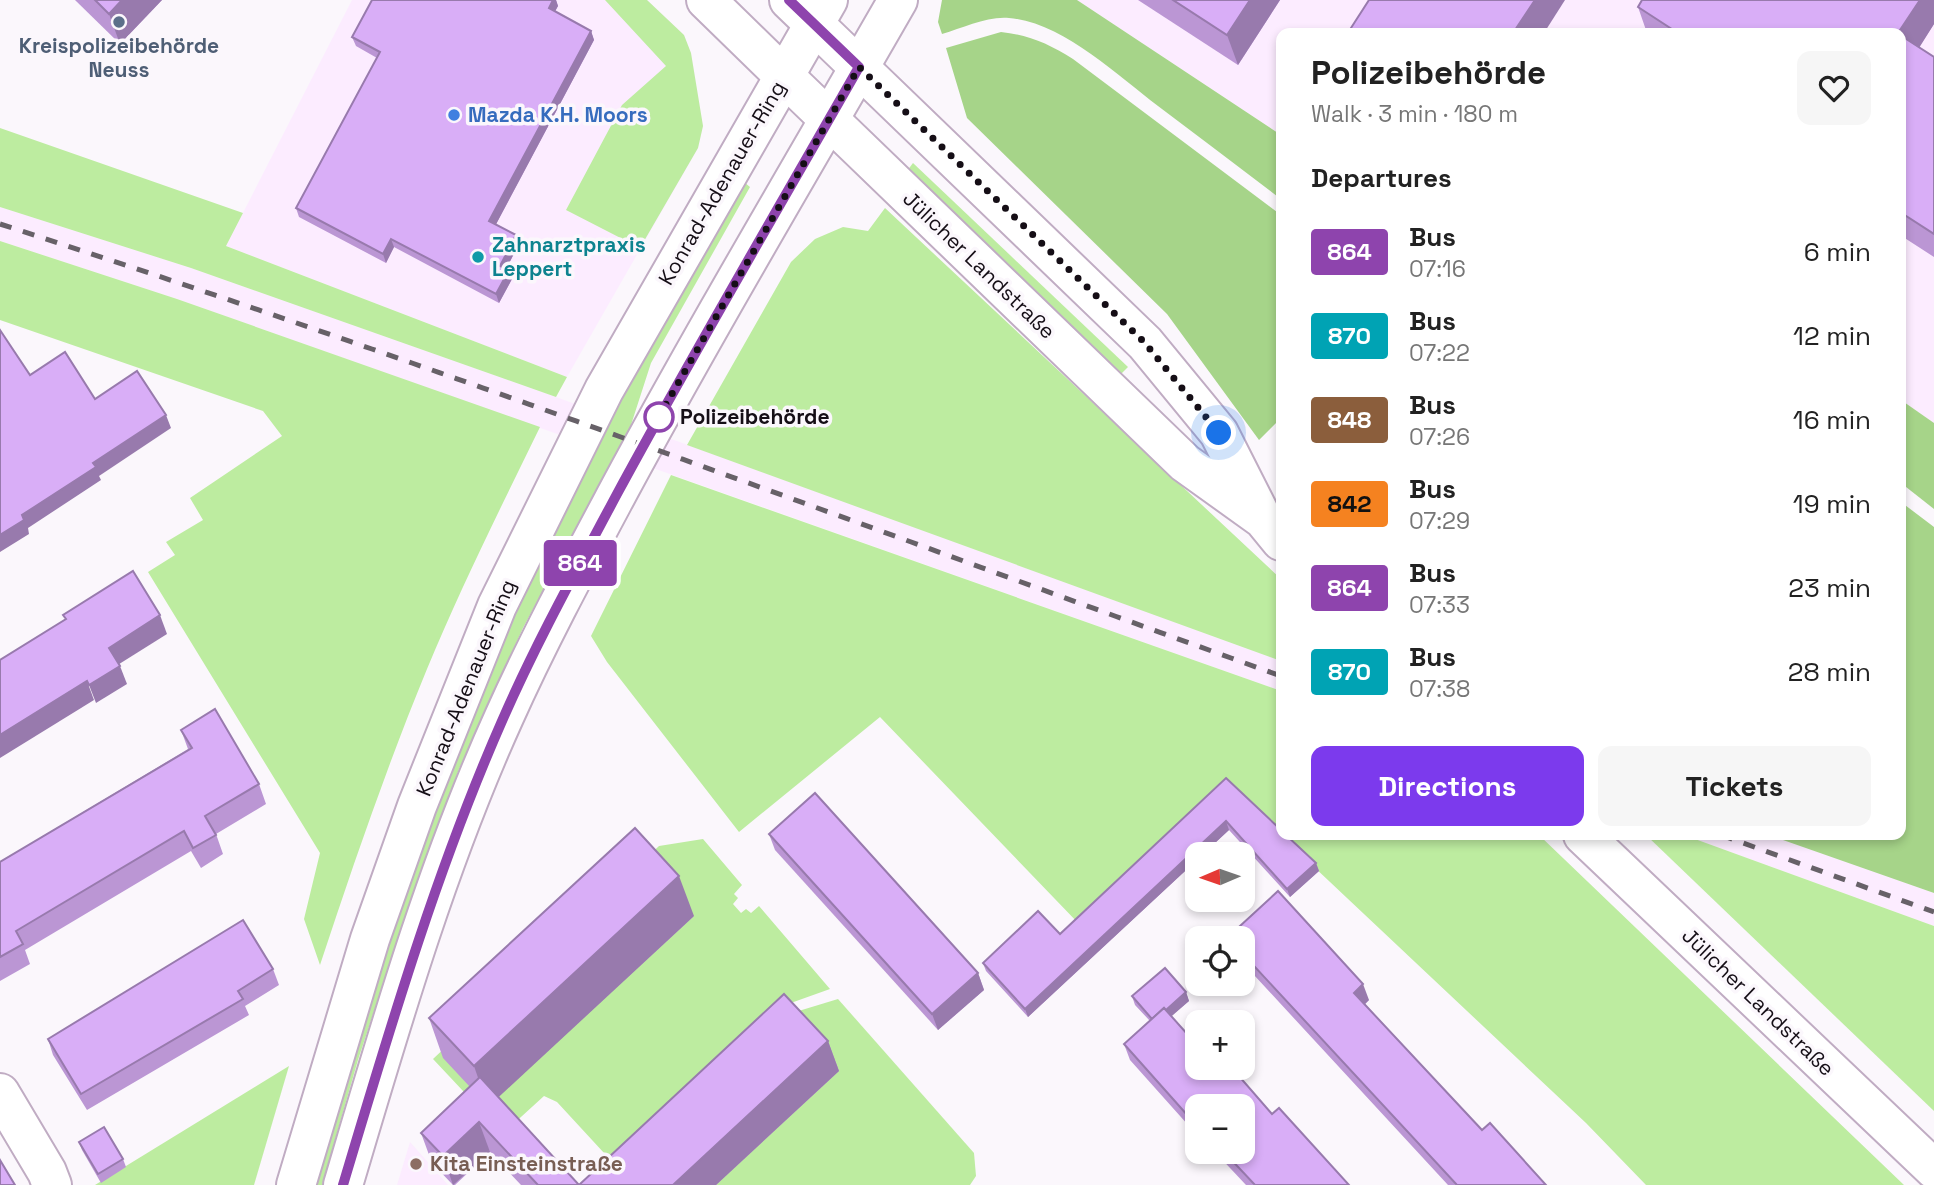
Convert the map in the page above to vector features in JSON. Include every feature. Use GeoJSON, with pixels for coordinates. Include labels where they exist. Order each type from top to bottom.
{"type":"FeatureCollection","features":[{"type":"Feature","properties":{"kind":"main road","name":"Jülicher Landstraße"},"geometry":{"type":"LineString","coordinates":[[706,0],[1185,463],[1272,530]]}},
{"type":"Feature","properties":{"kind":"main road"},"geometry":{"type":"LineString","coordinates":[[343,1185],[420,934],[462,819],[502,721],[545,628],[653,427],[898,0]]}},
{"type":"Feature","properties":{"kind":"main road","name":"Jülicher Landstraße"},"geometry":{"type":"LineString","coordinates":[[811,8],[859,67],[1145,343],[1219,433],[1272,530]]}},
{"type":"Feature","properties":{"kind":"main road","name":"Konrad-Adenauer-Ring"},"geometry":{"type":"LineString","coordinates":[[296,1185],[370,939],[432,768],[497,606],[604,390],[783,75],[811,8]]}},
{"type":"Feature","properties":{"kind":"main road","name":"Jülicher Landstraße"},"geometry":{"type":"LineString","coordinates":[[1588,840],[1934,1170]]}},
{"type":"Feature","properties":{"kind":"main road"},"geometry":{"type":"LineString","coordinates":[[0,1093],[52,1185]]}},
{"type":"Feature","properties":{"kind":"shaded area"},"geometry":{"type":"Polygon","coordinates":[[[352,0],[647,0],[684,35],[691,53],[703,126],[698,148],[567,377],[226,246],[352,0]]]}},
{"type":"Feature","properties":{"kind":"shaded area"},"geometry":{"type":"Polygon","coordinates":[[[1077,0],[1934,0],[1934,423],[1906,403],[1906,28],[1276,28],[1276,132],[1077,0]]]}},
{"type":"Feature","properties":{"kind":"shaded area"},"geometry":{"type":"Polygon","coordinates":[[[0,207],[191,268],[556,397],[1276,659],[1276,689],[177,299],[0,241],[0,207]]]}},
{"type":"Feature","properties":{"kind":"shaded area"},"geometry":{"type":"Polygon","coordinates":[[[1698,840],[1783,840],[1934,893],[1934,926],[1698,840]]]}},
{"type":"Feature","properties":{"kind":"shaded area","name":"Kita Einsteinstraße"},"geometry":{"type":"Polygon","coordinates":[[[410,1142],[448,1185],[397,1185],[410,1142]]]}},
{"type":"Feature","properties":{"kind":"green space"},"geometry":{"type":"Polygon","coordinates":[[[605,0],[647,0],[684,35],[691,53],[703,126],[698,148],[640,248],[566,210],[622,105],[666,66],[605,0]]]}},
{"type":"Feature","properties":{"kind":"green space"},"geometry":{"type":"Polygon","coordinates":[[[942,0],[1077,0],[1276,132],[1276,195],[1069,39],[1029,22],[1009,18],[984,21],[942,34],[938,22],[942,0]]]}},
{"type":"Feature","properties":{"kind":"green space"},"geometry":{"type":"Polygon","coordinates":[[[1001,32],[1021,35],[1056,49],[1276,211],[1276,423],[1259,440],[1167,314],[967,118],[946,48],[1001,32]]]}},
{"type":"Feature","properties":{"kind":"green space"},"geometry":{"type":"Polygon","coordinates":[[[0,128],[243,213],[226,246],[567,377],[556,397],[191,268],[0,207],[0,128]]]}},
{"type":"Feature","properties":{"kind":"green space"},"geometry":{"type":"Polygon","coordinates":[[[913,163],[1128,367],[1119,376],[907,171],[913,163]]]}},
{"type":"Feature","properties":{"kind":"green space"},"geometry":{"type":"Polygon","coordinates":[[[744,182],[750,187],[651,363],[630,428],[523,628],[459,769],[405,917],[358,1060],[322,1185],[314,1185],[407,884],[448,771],[493,660],[535,567],[591,455],[744,182]]]}},
{"type":"Feature","properties":{"kind":"green space"},"geometry":{"type":"Polygon","coordinates":[[[885,208],[1276,574],[1276,659],[687,445],[791,262],[815,239],[843,227],[868,231],[885,208]]]}},
{"type":"Feature","properties":{"kind":"green space"},"geometry":{"type":"Polygon","coordinates":[[[0,241],[177,299],[540,427],[467,577],[427,669],[371,816],[320,965],[304,919],[320,853],[148,572],[175,555],[166,542],[203,520],[190,498],[282,436],[263,411],[0,320],[0,241]]]}},
{"type":"Feature","properties":{"kind":"green space"},"geometry":{"type":"Polygon","coordinates":[[[1906,403],[1934,423],[1934,509],[1906,487],[1906,403]]]}},
{"type":"Feature","properties":{"kind":"green space"},"geometry":{"type":"Polygon","coordinates":[[[671,475],[1276,689],[1276,831],[1229,787],[1080,925],[880,717],[739,832],[607,662],[591,636],[671,475]]]}},
{"type":"Feature","properties":{"kind":"green space"},"geometry":{"type":"Polygon","coordinates":[[[1906,506],[1934,527],[1934,893],[1783,840],[1906,840],[1906,506]]]}},
{"type":"Feature","properties":{"kind":"green space"},"geometry":{"type":"Polygon","coordinates":[[[703,839],[742,885],[734,894],[738,898],[733,904],[741,913],[746,909],[751,913],[759,906],[830,989],[788,1004],[616,1166],[557,1102],[544,1096],[510,1127],[495,1125],[433,1059],[659,846],[703,839]]]}},
{"type":"Feature","properties":{"kind":"green space"},"geometry":{"type":"Polygon","coordinates":[[[1285,840],[1544,840],[1904,1185],[1646,1185],[1586,1123],[1285,840]]]}},
{"type":"Feature","properties":{"kind":"green space"},"geometry":{"type":"Polygon","coordinates":[[[1651,840],[1698,840],[1934,926],[1934,1111],[1651,840]]]}},
{"type":"Feature","properties":{"kind":"green space"},"geometry":{"type":"Polygon","coordinates":[[[838,999],[974,1153],[976,1176],[970,1185],[716,1185],[792,1013],[838,999]]]}},
{"type":"Feature","properties":{"kind":"green space"},"geometry":{"type":"Polygon","coordinates":[[[289,1066],[254,1185],[95,1185],[289,1066]]]}},
{"type":"Feature","properties":{"kind":"building"},"geometry":{"type":"Polygon","coordinates":[[[95,0],[122,0],[109,14],[95,0]]]}},
{"type":"Feature","properties":{"kind":"building","name":"Mazda K.H. Moors"},"geometry":{"type":"Polygon","coordinates":[[[372,0],[553,0],[549,8],[591,31],[489,221],[516,235],[500,266],[509,270],[496,294],[391,239],[383,254],[296,208],[380,52],[352,37],[372,0]]]}},
{"type":"Feature","properties":{"kind":"building"},"geometry":{"type":"Polygon","coordinates":[[[1173,0],[1250,0],[1227,35],[1173,0]]]}},
{"type":"Feature","properties":{"kind":"building"},"geometry":{"type":"Polygon","coordinates":[[[1369,0],[1535,0],[1516,28],[1351,28],[1369,0]]]}},
{"type":"Feature","properties":{"kind":"building"},"geometry":{"type":"Polygon","coordinates":[[[1642,0],[1920,0],[1901,28],[1670,28],[1638,7],[1642,0]]]}},
{"type":"Feature","properties":{"kind":"building"},"geometry":{"type":"Polygon","coordinates":[[[1906,39],[1934,57],[1934,234],[1906,216],[1906,39]]]}},
{"type":"Feature","properties":{"kind":"building"},"geometry":{"type":"Polygon","coordinates":[[[0,330],[30,375],[65,352],[95,399],[137,371],[166,415],[93,463],[96,467],[22,515],[24,520],[0,535],[0,330]]]}},
{"type":"Feature","properties":{"kind":"building"},"geometry":{"type":"Polygon","coordinates":[[[133,571],[160,615],[109,648],[120,666],[89,685],[87,681],[0,735],[0,660],[66,619],[63,615],[133,571]]]}},
{"type":"Feature","properties":{"kind":"building"},"geometry":{"type":"Polygon","coordinates":[[[215,709],[259,784],[205,816],[216,835],[193,848],[184,831],[16,931],[23,944],[0,957],[0,862],[192,748],[181,730],[215,709]]]}},
{"type":"Feature","properties":{"kind":"building"},"geometry":{"type":"Polygon","coordinates":[[[1226,778],[1276,825],[1276,840],[1291,840],[1316,863],[1287,889],[1255,853],[1255,842],[1245,842],[1226,821],[1204,842],[1185,842],[1185,859],[1025,1009],[983,963],[1038,911],[1060,934],[1226,778]]]}},
{"type":"Feature","properties":{"kind":"building"},"geometry":{"type":"Polygon","coordinates":[[[815,793],[978,973],[932,1014],[769,834],[815,793]]]}},
{"type":"Feature","properties":{"kind":"building"},"geometry":{"type":"Polygon","coordinates":[[[635,828],[679,876],[474,1066],[429,1018],[635,828]]]}},
{"type":"Feature","properties":{"kind":"building"},"geometry":{"type":"Polygon","coordinates":[[[1278,891],[1363,984],[1354,993],[1482,1130],[1490,1123],[1546,1185],[1457,1185],[1255,967],[1255,926],[1240,926],[1278,891]]]}},
{"type":"Feature","properties":{"kind":"building"},"geometry":{"type":"Polygon","coordinates":[[[243,920],[273,969],[238,991],[243,999],[81,1094],[48,1039],[243,920]]]}},
{"type":"Feature","properties":{"kind":"building"},"geometry":{"type":"Polygon","coordinates":[[[1165,968],[1185,991],[1166,1010],[1164,1008],[1152,1019],[1132,996],[1165,968]]]}},
{"type":"Feature","properties":{"kind":"building"},"geometry":{"type":"Polygon","coordinates":[[[784,994],[828,1041],[673,1185],[579,1185],[784,994]]]}},
{"type":"Feature","properties":{"kind":"building"},"geometry":{"type":"Polygon","coordinates":[[[1164,1008],[1185,1032],[1185,1080],[1242,1080],[1255,1094],[1185,1094],[1185,1113],[1124,1044],[1164,1008]]]}},
{"type":"Feature","properties":{"kind":"building"},"geometry":{"type":"Polygon","coordinates":[[[480,1077],[579,1185],[538,1185],[479,1122],[443,1156],[421,1133],[480,1077]]]}},
{"type":"Feature","properties":{"kind":"building"},"geometry":{"type":"Polygon","coordinates":[[[1255,1094],[1272,1114],[1279,1108],[1349,1185],[1255,1185],[1235,1164],[1255,1164],[1255,1094]]]}},
{"type":"Feature","properties":{"kind":"building"},"geometry":{"type":"Polygon","coordinates":[[[104,1127],[123,1159],[98,1174],[79,1142],[104,1127]]]}},
{"type":"Feature","properties":{"kind":"building"},"geometry":{"type":"Polygon","coordinates":[[[0,1160],[15,1185],[0,1185],[0,1160]]]}},
{"type":"Feature","properties":{"kind":"railway"},"geometry":{"type":"LineString","coordinates":[[0,224],[482,388],[1276,674]]}},
{"type":"Feature","properties":{"kind":"railway"},"geometry":{"type":"LineString","coordinates":[[1735,840],[1934,912]]}},
{"type":"Feature","properties":{"kind":"bus line","name":"864"},"geometry":{"type":"LineString","coordinates":[[343,1185],[420,934],[462,819],[523,674],[653,427],[859,67],[789,0]]}},
{"type":"Feature","properties":{"kind":"place","name":"Kreispolizeibehörde Neuss"},"geometry":{"type":"Point","coordinates":[119,22]}},
{"type":"Feature","properties":{"kind":"place","name":"Mazda K.H. Moors"},"geometry":{"type":"Point","coordinates":[454,115]}},
{"type":"Feature","properties":{"kind":"place","name":"Zahnarztpraxis Leppert"},"geometry":{"type":"Point","coordinates":[478,257]}},
{"type":"Feature","properties":{"kind":"place","name":"Polizeibehörde"},"geometry":{"type":"Point","coordinates":[659,417]}},
{"type":"Feature","properties":{"kind":"place","name":"Kita Einsteinstraße"},"geometry":{"type":"Point","coordinates":[416,1164]}},
{"type":"Feature","properties":{"kind":"route"},"geometry":{"type":"LineString","coordinates":[[659,417],[653,427],[859,67],[1145,343],[1219,433]]}}]}
